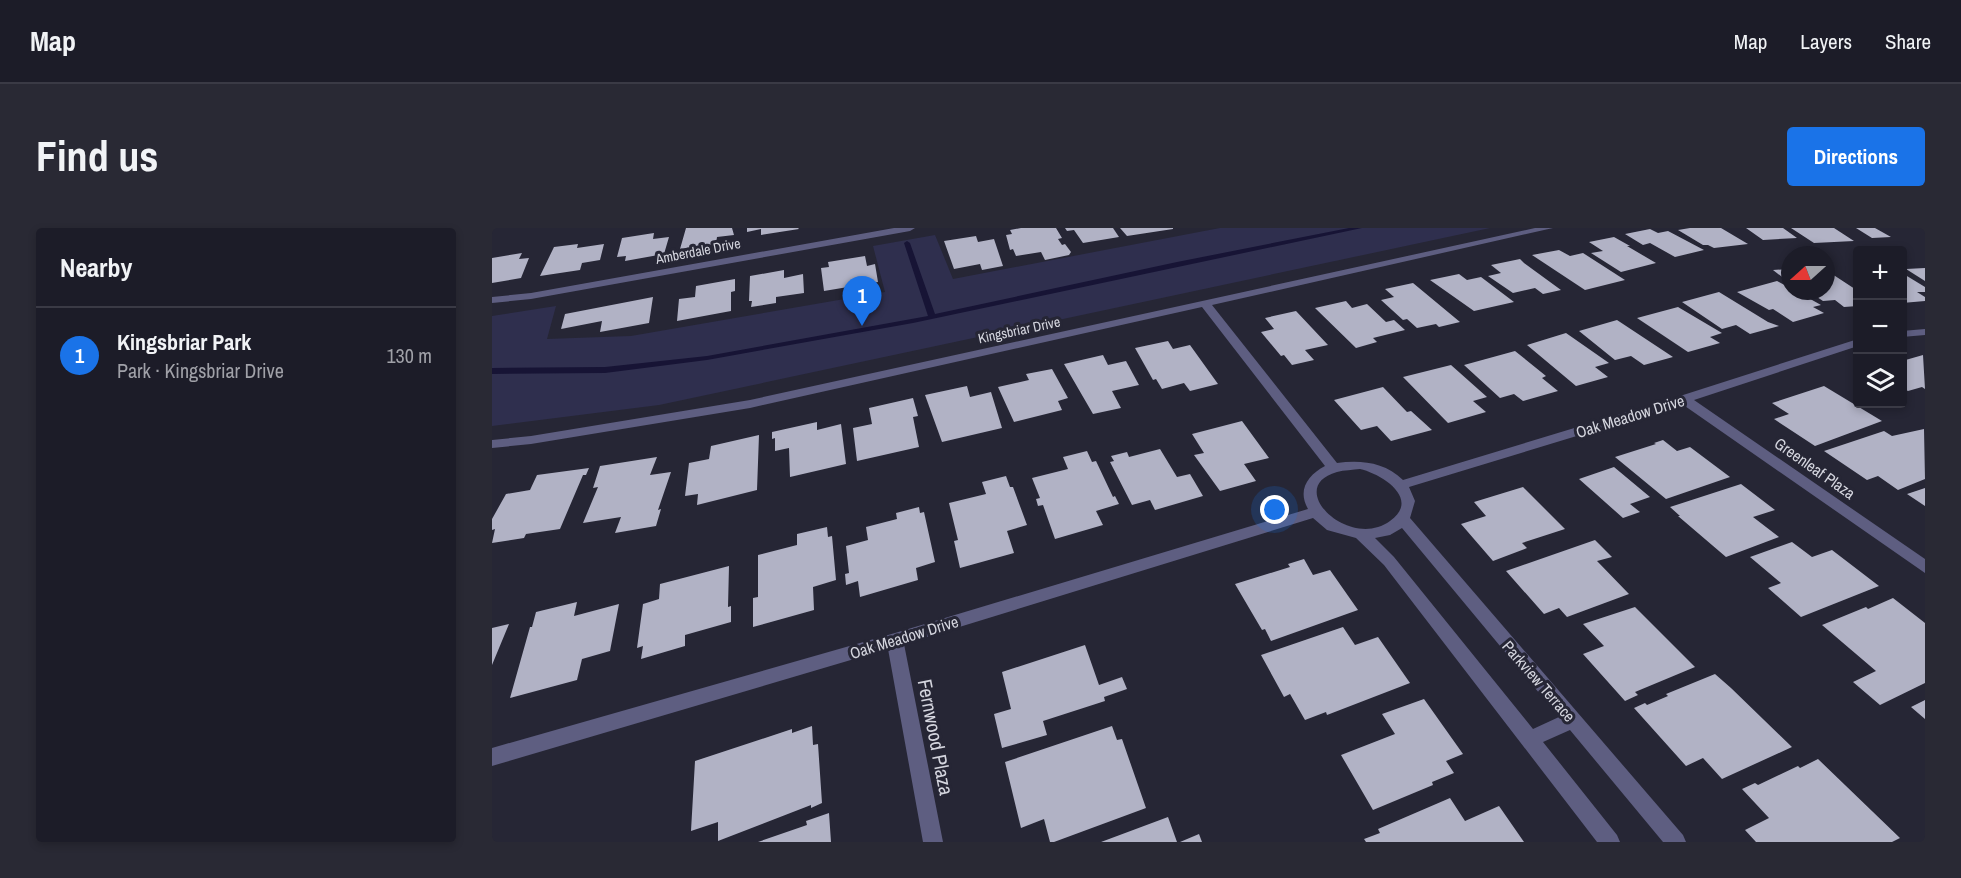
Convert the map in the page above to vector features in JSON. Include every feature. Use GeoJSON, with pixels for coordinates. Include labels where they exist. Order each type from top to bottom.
{"type":"FeatureCollection","features":[{"type":"Feature","properties":{"kind":"street","name":"Amberdale Drive"},"geometry":{"type":"LineString","coordinates":[[492,300],[531,296],[910,228]]}},
{"type":"Feature","properties":{"kind":"street","name":"Kingsbriar Drive"},"geometry":{"type":"LineString","coordinates":[[492,444],[750,404],[1548,228]]}},
{"type":"Feature","properties":{"kind":"street"},"geometry":{"type":"LineString","coordinates":[[1206,305],[1334,468]]}},
{"type":"Feature","properties":{"kind":"street"},"geometry":{"type":"LineString","coordinates":[[1907,334],[1925,332]]}},
{"type":"Feature","properties":{"kind":"street","name":"Oak Meadow Drive"},"geometry":{"type":"LineString","coordinates":[[1401,485],[1684,399],[1853,343]]}},
{"type":"Feature","properties":{"kind":"street","name":"Greenleaf Plaza"},"geometry":{"type":"LineString","coordinates":[[1684,399],[1925,567]]}},
{"type":"Feature","properties":{"kind":"street"},"geometry":{"type":"LineString","coordinates":[[1350,465],[1369,467],[1387,474],[1401,485],[1409,504],[1403,519],[1394,527],[1376,533],[1360,533],[1336,528],[1315,512],[1308,499],[1310,486],[1319,475],[1334,468],[1350,465]]}},
{"type":"Feature","properties":{"kind":"street","name":"Oak Meadow Drive"},"geometry":{"type":"LineString","coordinates":[[492,757],[895,640],[1315,512]]}},
{"type":"Feature","properties":{"kind":"street","name":"Parkview Terrace"},"geometry":{"type":"LineString","coordinates":[[1403,519],[1676,842]]}},
{"type":"Feature","properties":{"kind":"street"},"geometry":{"type":"LineString","coordinates":[[1360,533],[1389,561],[1527,740],[1610,842]]}},
{"type":"Feature","properties":{"kind":"street","name":"Fernwood Plaza"},"geometry":{"type":"LineString","coordinates":[[895,640],[933,842]]}},
{"type":"Feature","properties":{"kind":"street"},"geometry":{"type":"LineString","coordinates":[[1527,740],[1572,720]]}},
{"type":"Feature","properties":{"kind":"shaded area"},"geometry":{"type":"Polygon","coordinates":[[[1220,228],[1490,228],[659,405],[492,426],[492,316],[556,306],[547,339],[631,336],[885,292],[873,246],[935,235],[953,279],[1220,228]]]}},
{"type":"Feature","properties":{"kind":"building"},"geometry":{"type":"Polygon","coordinates":[[[686,228],[732,228],[734,235],[717,237],[716,244],[680,249],[686,228]]]}},
{"type":"Feature","properties":{"kind":"building"},"geometry":{"type":"Polygon","coordinates":[[[747,228],[799,229],[761,235],[761,229],[747,232],[747,228]]]}},
{"type":"Feature","properties":{"kind":"building"},"geometry":{"type":"Polygon","coordinates":[[[1056,228],[1062,238],[1058,239],[1071,252],[1069,255],[1045,260],[1041,252],[1016,256],[1013,249],[1010,250],[1006,235],[1012,234],[1010,230],[1056,228]]]}},
{"type":"Feature","properties":{"kind":"building"},"geometry":{"type":"Polygon","coordinates":[[[1065,228],[1113,228],[1119,237],[1083,243],[1074,230],[1067,231],[1065,228]]]}},
{"type":"Feature","properties":{"kind":"building"},"geometry":{"type":"Polygon","coordinates":[[[1120,228],[1173,228],[1173,229],[1127,236],[1120,228]]]}},
{"type":"Feature","properties":{"kind":"building"},"geometry":{"type":"Polygon","coordinates":[[[1721,228],[1748,244],[1714,248],[1703,245],[1678,230],[1721,228]]]}},
{"type":"Feature","properties":{"kind":"building"},"geometry":{"type":"Polygon","coordinates":[[[1746,228],[1783,228],[1797,238],[1763,240],[1746,228]]]}},
{"type":"Feature","properties":{"kind":"building"},"geometry":{"type":"Polygon","coordinates":[[[1791,228],[1834,228],[1854,241],[1814,243],[1791,228]]]}},
{"type":"Feature","properties":{"kind":"building"},"geometry":{"type":"Polygon","coordinates":[[[1856,228],[1875,228],[1891,237],[1872,238],[1856,228]]]}},
{"type":"Feature","properties":{"kind":"building"},"geometry":{"type":"Polygon","coordinates":[[[1650,229],[1658,233],[1668,231],[1704,250],[1675,257],[1650,243],[1643,245],[1625,234],[1650,229]]]}},
{"type":"Feature","properties":{"kind":"building"},"geometry":{"type":"Polygon","coordinates":[[[654,233],[653,239],[669,237],[664,254],[625,261],[626,256],[617,257],[622,238],[654,233]]]}},
{"type":"Feature","properties":{"kind":"building"},"geometry":{"type":"Polygon","coordinates":[[[976,236],[978,242],[994,239],[1003,266],[982,270],[980,264],[954,269],[944,241],[976,236]]]}},
{"type":"Feature","properties":{"kind":"building"},"geometry":{"type":"Polygon","coordinates":[[[1614,237],[1656,263],[1621,272],[1591,253],[1603,251],[1589,242],[1614,237]]]}},
{"type":"Feature","properties":{"kind":"building"},"geometry":{"type":"Polygon","coordinates":[[[578,244],[577,248],[604,244],[600,260],[582,263],[580,270],[540,276],[554,247],[578,244]]]}},
{"type":"Feature","properties":{"kind":"building"},"geometry":{"type":"Polygon","coordinates":[[[1559,250],[1570,256],[1583,253],[1625,280],[1585,290],[1532,255],[1559,250]]]}},
{"type":"Feature","properties":{"kind":"building"},"geometry":{"type":"Polygon","coordinates":[[[522,253],[519,259],[529,258],[521,278],[492,283],[492,258],[522,253]]]}},
{"type":"Feature","properties":{"kind":"building"},"geometry":{"type":"Polygon","coordinates":[[[865,256],[867,266],[875,264],[878,282],[824,291],[821,268],[829,267],[828,262],[865,256]]]}},
{"type":"Feature","properties":{"kind":"building"},"geometry":{"type":"Polygon","coordinates":[[[1520,259],[1561,290],[1543,294],[1535,288],[1513,293],[1488,276],[1501,273],[1491,265],[1520,259]]]}},
{"type":"Feature","properties":{"kind":"building"},"geometry":{"type":"Polygon","coordinates":[[[1925,268],[1925,281],[1907,270],[1925,268]]]}},
{"type":"Feature","properties":{"kind":"building"},"geometry":{"type":"Polygon","coordinates":[[[784,270],[784,278],[803,274],[804,293],[776,297],[776,303],[751,307],[752,301],[749,301],[750,276],[784,270]]]}},
{"type":"Feature","properties":{"kind":"building"},"geometry":{"type":"Polygon","coordinates":[[[1773,270],[1781,270],[1781,276],[1773,270]]]}},
{"type":"Feature","properties":{"kind":"building"},"geometry":{"type":"Polygon","coordinates":[[[1459,274],[1467,280],[1481,277],[1514,302],[1474,311],[1430,280],[1459,274]]]}},
{"type":"Feature","properties":{"kind":"building"},"geometry":{"type":"Polygon","coordinates":[[[1835,276],[1853,288],[1853,306],[1844,307],[1835,300],[1835,276]]]}},
{"type":"Feature","properties":{"kind":"building"},"geometry":{"type":"Polygon","coordinates":[[[1907,276],[1925,287],[1925,292],[1917,292],[1925,297],[1925,301],[1907,303],[1907,276]]]}},
{"type":"Feature","properties":{"kind":"building"},"geometry":{"type":"Polygon","coordinates":[[[735,279],[735,291],[731,292],[731,311],[677,321],[679,299],[695,297],[696,286],[735,279]]]}},
{"type":"Feature","properties":{"kind":"building"},"geometry":{"type":"Polygon","coordinates":[[[1777,281],[1781,283],[1781,300],[1812,300],[1821,305],[1813,307],[1824,313],[1793,322],[1773,309],[1769,310],[1737,292],[1777,281]]]}},
{"type":"Feature","properties":{"kind":"building"},"geometry":{"type":"Polygon","coordinates":[[[1413,283],[1460,322],[1439,327],[1436,324],[1417,328],[1407,319],[1403,320],[1381,300],[1394,297],[1385,289],[1413,283]]]}},
{"type":"Feature","properties":{"kind":"building"},"geometry":{"type":"Polygon","coordinates":[[[1719,292],[1768,322],[1779,326],[1750,334],[1736,325],[1722,329],[1682,302],[1719,292]]]}},
{"type":"Feature","properties":{"kind":"building"},"geometry":{"type":"Polygon","coordinates":[[[653,297],[649,323],[600,332],[602,321],[561,329],[565,314],[653,297]]]}},
{"type":"Feature","properties":{"kind":"building"},"geometry":{"type":"Polygon","coordinates":[[[1346,301],[1352,308],[1367,304],[1386,322],[1394,320],[1405,330],[1373,338],[1377,342],[1356,348],[1315,308],[1346,301]]]}},
{"type":"Feature","properties":{"kind":"building"},"geometry":{"type":"Polygon","coordinates":[[[1678,307],[1722,333],[1710,337],[1720,343],[1688,352],[1637,318],[1678,307]]]}},
{"type":"Feature","properties":{"kind":"building"},"geometry":{"type":"Polygon","coordinates":[[[1296,311],[1328,345],[1305,350],[1314,360],[1292,365],[1284,355],[1281,356],[1261,332],[1274,329],[1265,318],[1296,311]]]}},
{"type":"Feature","properties":{"kind":"building"},"geometry":{"type":"Polygon","coordinates":[[[1617,320],[1673,357],[1644,365],[1631,356],[1615,360],[1579,331],[1617,320]]]}},
{"type":"Feature","properties":{"kind":"building"},"geometry":{"type":"Polygon","coordinates":[[[1566,333],[1609,363],[1595,367],[1608,377],[1576,386],[1527,345],[1566,333]]]}},
{"type":"Feature","properties":{"kind":"building"},"geometry":{"type":"Polygon","coordinates":[[[1168,341],[1173,349],[1190,345],[1218,384],[1190,391],[1184,383],[1162,389],[1156,379],[1153,380],[1135,348],[1168,341]]]}},
{"type":"Feature","properties":{"kind":"building"},"geometry":{"type":"Polygon","coordinates":[[[1515,351],[1546,376],[1542,378],[1558,391],[1523,401],[1514,394],[1500,398],[1464,365],[1515,351]]]}},
{"type":"Feature","properties":{"kind":"building"},"geometry":{"type":"Polygon","coordinates":[[[1103,355],[1108,365],[1126,361],[1139,385],[1112,391],[1121,408],[1093,414],[1064,364],[1103,355]]]}},
{"type":"Feature","properties":{"kind":"building"},"geometry":{"type":"Polygon","coordinates":[[[1923,355],[1925,389],[1922,387],[1907,390],[1907,360],[1923,355]]]}},
{"type":"Feature","properties":{"kind":"building"},"geometry":{"type":"Polygon","coordinates":[[[1451,365],[1487,397],[1473,401],[1486,412],[1448,423],[1403,377],[1451,365]]]}},
{"type":"Feature","properties":{"kind":"building"},"geometry":{"type":"Polygon","coordinates":[[[1052,369],[1068,398],[1058,401],[1062,410],[1014,422],[998,387],[1029,380],[1026,374],[1052,369]]]}},
{"type":"Feature","properties":{"kind":"building"},"geometry":{"type":"Polygon","coordinates":[[[967,386],[970,397],[991,392],[1002,428],[942,442],[925,395],[967,386]]]}},
{"type":"Feature","properties":{"kind":"building"},"geometry":{"type":"Polygon","coordinates":[[[1824,386],[1853,404],[1853,408],[1860,408],[1882,421],[1815,446],[1774,419],[1789,414],[1772,403],[1824,386]]]}},
{"type":"Feature","properties":{"kind":"building"},"geometry":{"type":"Polygon","coordinates":[[[1383,387],[1407,412],[1411,411],[1432,430],[1391,441],[1377,426],[1361,430],[1334,400],[1383,387]]]}},
{"type":"Feature","properties":{"kind":"building"},"geometry":{"type":"Polygon","coordinates":[[[913,398],[918,416],[913,417],[919,447],[857,461],[853,428],[872,424],[869,408],[913,398]]]}},
{"type":"Feature","properties":{"kind":"building"},"geometry":{"type":"Polygon","coordinates":[[[1242,421],[1269,458],[1244,464],[1256,481],[1220,491],[1194,455],[1204,453],[1192,434],[1242,421]]]}},
{"type":"Feature","properties":{"kind":"building"},"geometry":{"type":"Polygon","coordinates":[[[817,422],[817,430],[841,424],[846,464],[790,477],[789,448],[775,451],[775,438],[772,439],[772,432],[817,422]]]}},
{"type":"Feature","properties":{"kind":"building"},"geometry":{"type":"Polygon","coordinates":[[[1924,429],[1925,479],[1898,490],[1878,476],[1867,480],[1824,451],[1884,431],[1892,436],[1924,429]]]}},
{"type":"Feature","properties":{"kind":"building"},"geometry":{"type":"Polygon","coordinates":[[[759,435],[757,490],[697,505],[698,494],[685,496],[689,463],[709,459],[711,446],[759,435]]]}},
{"type":"Feature","properties":{"kind":"building"},"geometry":{"type":"Polygon","coordinates":[[[1663,440],[1677,451],[1690,447],[1730,477],[1666,499],[1615,457],[1663,440]]]}},
{"type":"Feature","properties":{"kind":"building"},"geometry":{"type":"Polygon","coordinates":[[[1160,449],[1177,477],[1190,474],[1203,496],[1155,510],[1150,500],[1132,505],[1110,462],[1114,461],[1111,456],[1127,452],[1129,457],[1160,449]]]}},
{"type":"Feature","properties":{"kind":"building"},"geometry":{"type":"Polygon","coordinates":[[[1087,451],[1092,462],[1096,461],[1113,497],[1115,496],[1119,504],[1096,511],[1103,525],[1055,539],[1043,505],[1038,506],[1036,499],[1040,498],[1032,478],[1068,469],[1063,457],[1087,451]]]}},
{"type":"Feature","properties":{"kind":"building"},"geometry":{"type":"Polygon","coordinates":[[[657,457],[650,475],[671,472],[658,510],[661,509],[656,526],[615,533],[621,517],[583,523],[598,487],[593,488],[600,466],[657,457]]]}},
{"type":"Feature","properties":{"kind":"building"},"geometry":{"type":"Polygon","coordinates":[[[1614,467],[1650,497],[1630,504],[1640,512],[1623,518],[1579,479],[1614,467]]]}},
{"type":"Feature","properties":{"kind":"building"},"geometry":{"type":"Polygon","coordinates":[[[589,468],[586,475],[583,475],[560,529],[526,534],[524,538],[492,543],[495,529],[492,530],[492,519],[506,494],[530,490],[537,475],[589,468]]]}},
{"type":"Feature","properties":{"kind":"building"},"geometry":{"type":"Polygon","coordinates":[[[1006,476],[1010,487],[1013,487],[1027,525],[1007,531],[1014,553],[960,568],[954,541],[958,540],[949,503],[986,494],[982,482],[1006,476]]]}},
{"type":"Feature","properties":{"kind":"building"},"geometry":{"type":"Polygon","coordinates":[[[1741,484],[1775,510],[1753,517],[1779,537],[1726,557],[1670,507],[1741,484]]]}},
{"type":"Feature","properties":{"kind":"building"},"geometry":{"type":"Polygon","coordinates":[[[1523,487],[1565,529],[1522,543],[1527,548],[1493,561],[1461,524],[1486,516],[1474,502],[1523,487]]]}},
{"type":"Feature","properties":{"kind":"building"},"geometry":{"type":"Polygon","coordinates":[[[1925,488],[1925,506],[1907,494],[1925,488]]]}},
{"type":"Feature","properties":{"kind":"building"},"geometry":{"type":"Polygon","coordinates":[[[919,507],[920,513],[924,512],[935,562],[916,568],[918,580],[860,597],[858,581],[846,585],[845,574],[849,573],[846,546],[868,540],[866,527],[897,519],[896,513],[919,507]]]}},
{"type":"Feature","properties":{"kind":"building"},"geometry":{"type":"Polygon","coordinates":[[[827,527],[828,537],[832,536],[836,580],[813,587],[814,610],[753,627],[753,598],[758,597],[758,555],[797,545],[797,534],[827,527]]]}},
{"type":"Feature","properties":{"kind":"building"},"geometry":{"type":"Polygon","coordinates":[[[1595,540],[1612,557],[1597,561],[1629,594],[1567,617],[1559,608],[1544,614],[1506,571],[1595,540]]]}},
{"type":"Feature","properties":{"kind":"building"},"geometry":{"type":"Polygon","coordinates":[[[1792,542],[1812,557],[1832,550],[1879,586],[1801,617],[1768,588],[1781,583],[1750,557],[1792,542]]]}},
{"type":"Feature","properties":{"kind":"building"},"geometry":{"type":"Polygon","coordinates":[[[1304,559],[1313,575],[1330,570],[1358,610],[1271,641],[1235,584],[1290,567],[1288,564],[1304,559]]]}},
{"type":"Feature","properties":{"kind":"building"},"geometry":{"type":"Polygon","coordinates":[[[729,566],[728,607],[731,606],[731,622],[685,635],[685,646],[641,659],[643,646],[637,648],[643,604],[659,599],[660,584],[729,566]]]}},
{"type":"Feature","properties":{"kind":"building"},"geometry":{"type":"Polygon","coordinates":[[[1893,598],[1925,623],[1925,683],[1880,705],[1853,682],[1876,671],[1822,625],[1893,598]]]}},
{"type":"Feature","properties":{"kind":"building"},"geometry":{"type":"Polygon","coordinates":[[[577,602],[574,616],[619,604],[610,651],[582,659],[577,680],[510,698],[536,612],[577,602]]]}},
{"type":"Feature","properties":{"kind":"building"},"geometry":{"type":"Polygon","coordinates":[[[1635,607],[1695,667],[1635,692],[1638,695],[1625,701],[1583,654],[1604,646],[1583,624],[1635,607]]]}},
{"type":"Feature","properties":{"kind":"building"},"geometry":{"type":"Polygon","coordinates":[[[509,624],[492,665],[492,628],[509,624]]]}},
{"type":"Feature","properties":{"kind":"building"},"geometry":{"type":"Polygon","coordinates":[[[1343,627],[1355,645],[1378,637],[1410,683],[1327,715],[1326,712],[1305,720],[1290,694],[1284,697],[1261,655],[1343,627]]]}},
{"type":"Feature","properties":{"kind":"building"},"geometry":{"type":"Polygon","coordinates":[[[1085,645],[1099,685],[1122,677],[1127,689],[1104,697],[1105,701],[1043,721],[1047,735],[1002,748],[994,714],[1011,709],[1002,672],[1085,645]]]}},
{"type":"Feature","properties":{"kind":"building"},"geometry":{"type":"Polygon","coordinates":[[[1715,674],[1792,747],[1722,779],[1703,758],[1686,766],[1634,708],[1645,703],[1647,705],[1668,696],[1666,694],[1715,674]]]}},
{"type":"Feature","properties":{"kind":"building"},"geometry":{"type":"Polygon","coordinates":[[[1424,699],[1463,754],[1446,761],[1454,773],[1432,782],[1433,785],[1373,810],[1341,755],[1395,734],[1382,714],[1424,699]]]}},
{"type":"Feature","properties":{"kind":"building"},"geometry":{"type":"Polygon","coordinates":[[[1925,700],[1925,719],[1911,707],[1925,700]]]}},
{"type":"Feature","properties":{"kind":"building"},"geometry":{"type":"Polygon","coordinates":[[[812,726],[813,745],[818,744],[822,803],[811,808],[811,805],[718,841],[718,822],[691,831],[695,761],[792,729],[792,733],[812,726]]]}},
{"type":"Feature","properties":{"kind":"building"},"geometry":{"type":"Polygon","coordinates":[[[1112,726],[1117,740],[1122,739],[1146,808],[1054,842],[1050,842],[1044,819],[1021,828],[1005,762],[1112,726]]]}},
{"type":"Feature","properties":{"kind":"building"},"geometry":{"type":"Polygon","coordinates":[[[1818,759],[1900,838],[1892,842],[1756,842],[1745,830],[1769,818],[1742,789],[1755,783],[1758,785],[1818,759]]]}},
{"type":"Feature","properties":{"kind":"building"},"geometry":{"type":"Polygon","coordinates":[[[1450,798],[1465,821],[1499,806],[1524,842],[1366,842],[1364,839],[1380,833],[1378,829],[1450,798]]]}},
{"type":"Feature","properties":{"kind":"building"},"geometry":{"type":"Polygon","coordinates":[[[829,813],[831,842],[758,842],[807,825],[806,821],[829,813]]]}},
{"type":"Feature","properties":{"kind":"building"},"geometry":{"type":"Polygon","coordinates":[[[1168,817],[1177,842],[1101,842],[1168,817]]]}},
{"type":"Feature","properties":{"kind":"building"},"geometry":{"type":"Polygon","coordinates":[[[1199,834],[1202,842],[1180,842],[1199,834]]]}},
{"type":"Feature","properties":{"kind":"waterway"},"geometry":{"type":"LineString","coordinates":[[932,317],[1177,264],[1359,228]]}},
{"type":"Feature","properties":{"kind":"waterway"},"geometry":{"type":"LineString","coordinates":[[907,243],[932,317]]}},
{"type":"Feature","properties":{"kind":"waterway"},"geometry":{"type":"LineString","coordinates":[[492,371],[605,370],[707,358],[932,317]]}},
{"type":"Feature","properties":{"kind":"place","name":"Kingsbriar Park"},"geometry":{"type":"Point","coordinates":[862,326]}}]}
